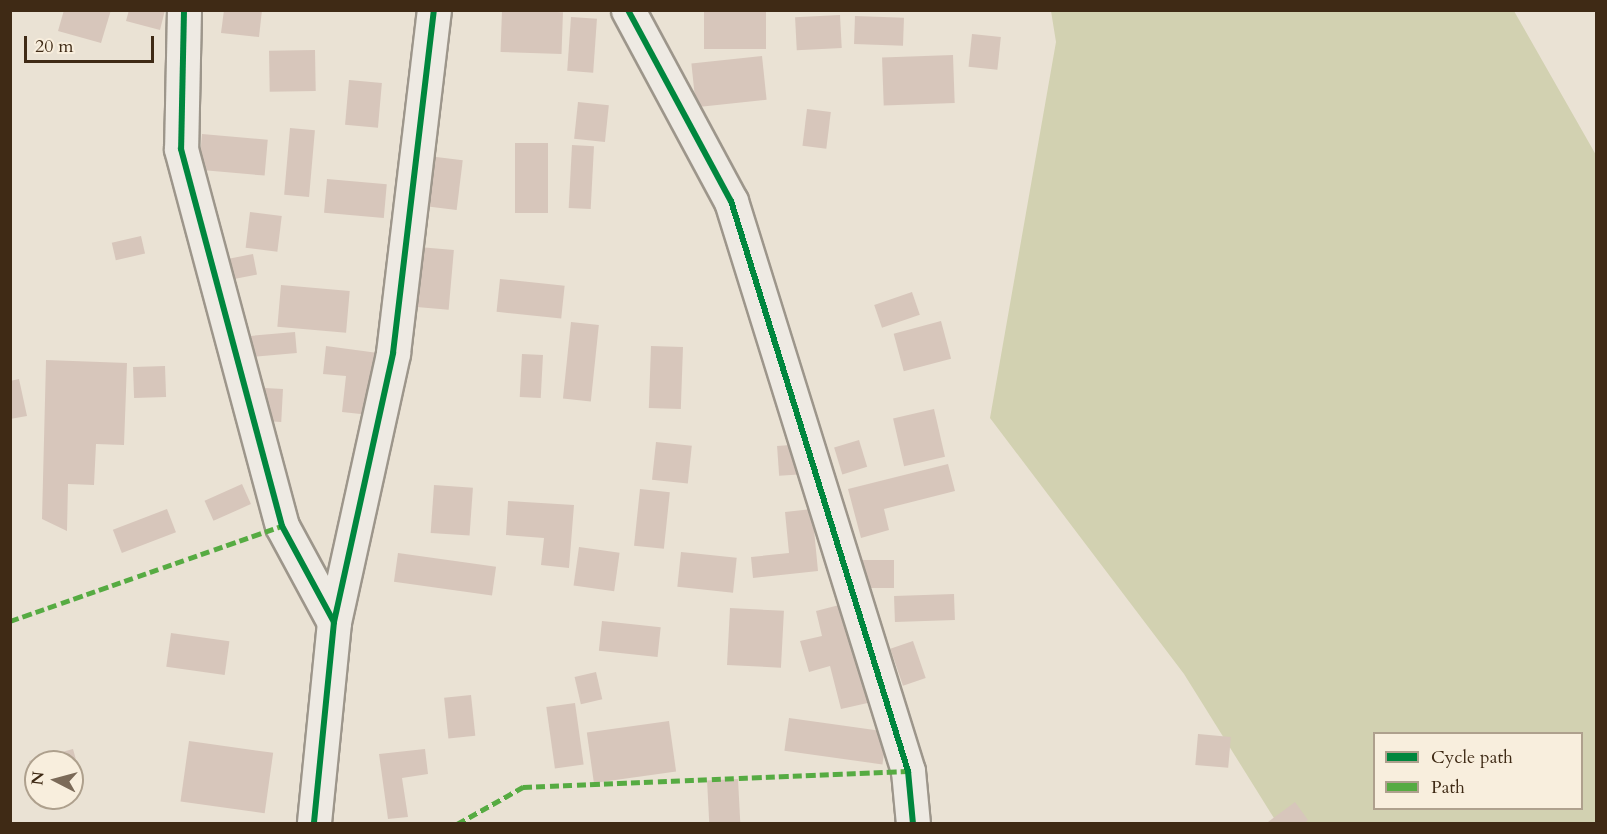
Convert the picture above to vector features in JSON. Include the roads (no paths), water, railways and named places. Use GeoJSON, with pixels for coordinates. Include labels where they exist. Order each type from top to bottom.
{"type":"FeatureCollection","features":[{"type":"Feature","properties":{"kind":"street"},"geometry":{"type":"LineString","coordinates":[[184,10],[181,149],[282,526],[334,622]]}},
{"type":"Feature","properties":{"kind":"street"},"geometry":{"type":"LineString","coordinates":[[314,824],[334,622],[393,353],[434,10]]}},
{"type":"Feature","properties":{"kind":"street"},"geometry":{"type":"LineString","coordinates":[[628,10],[731,201],[908,771],[913,824]]}}]}
